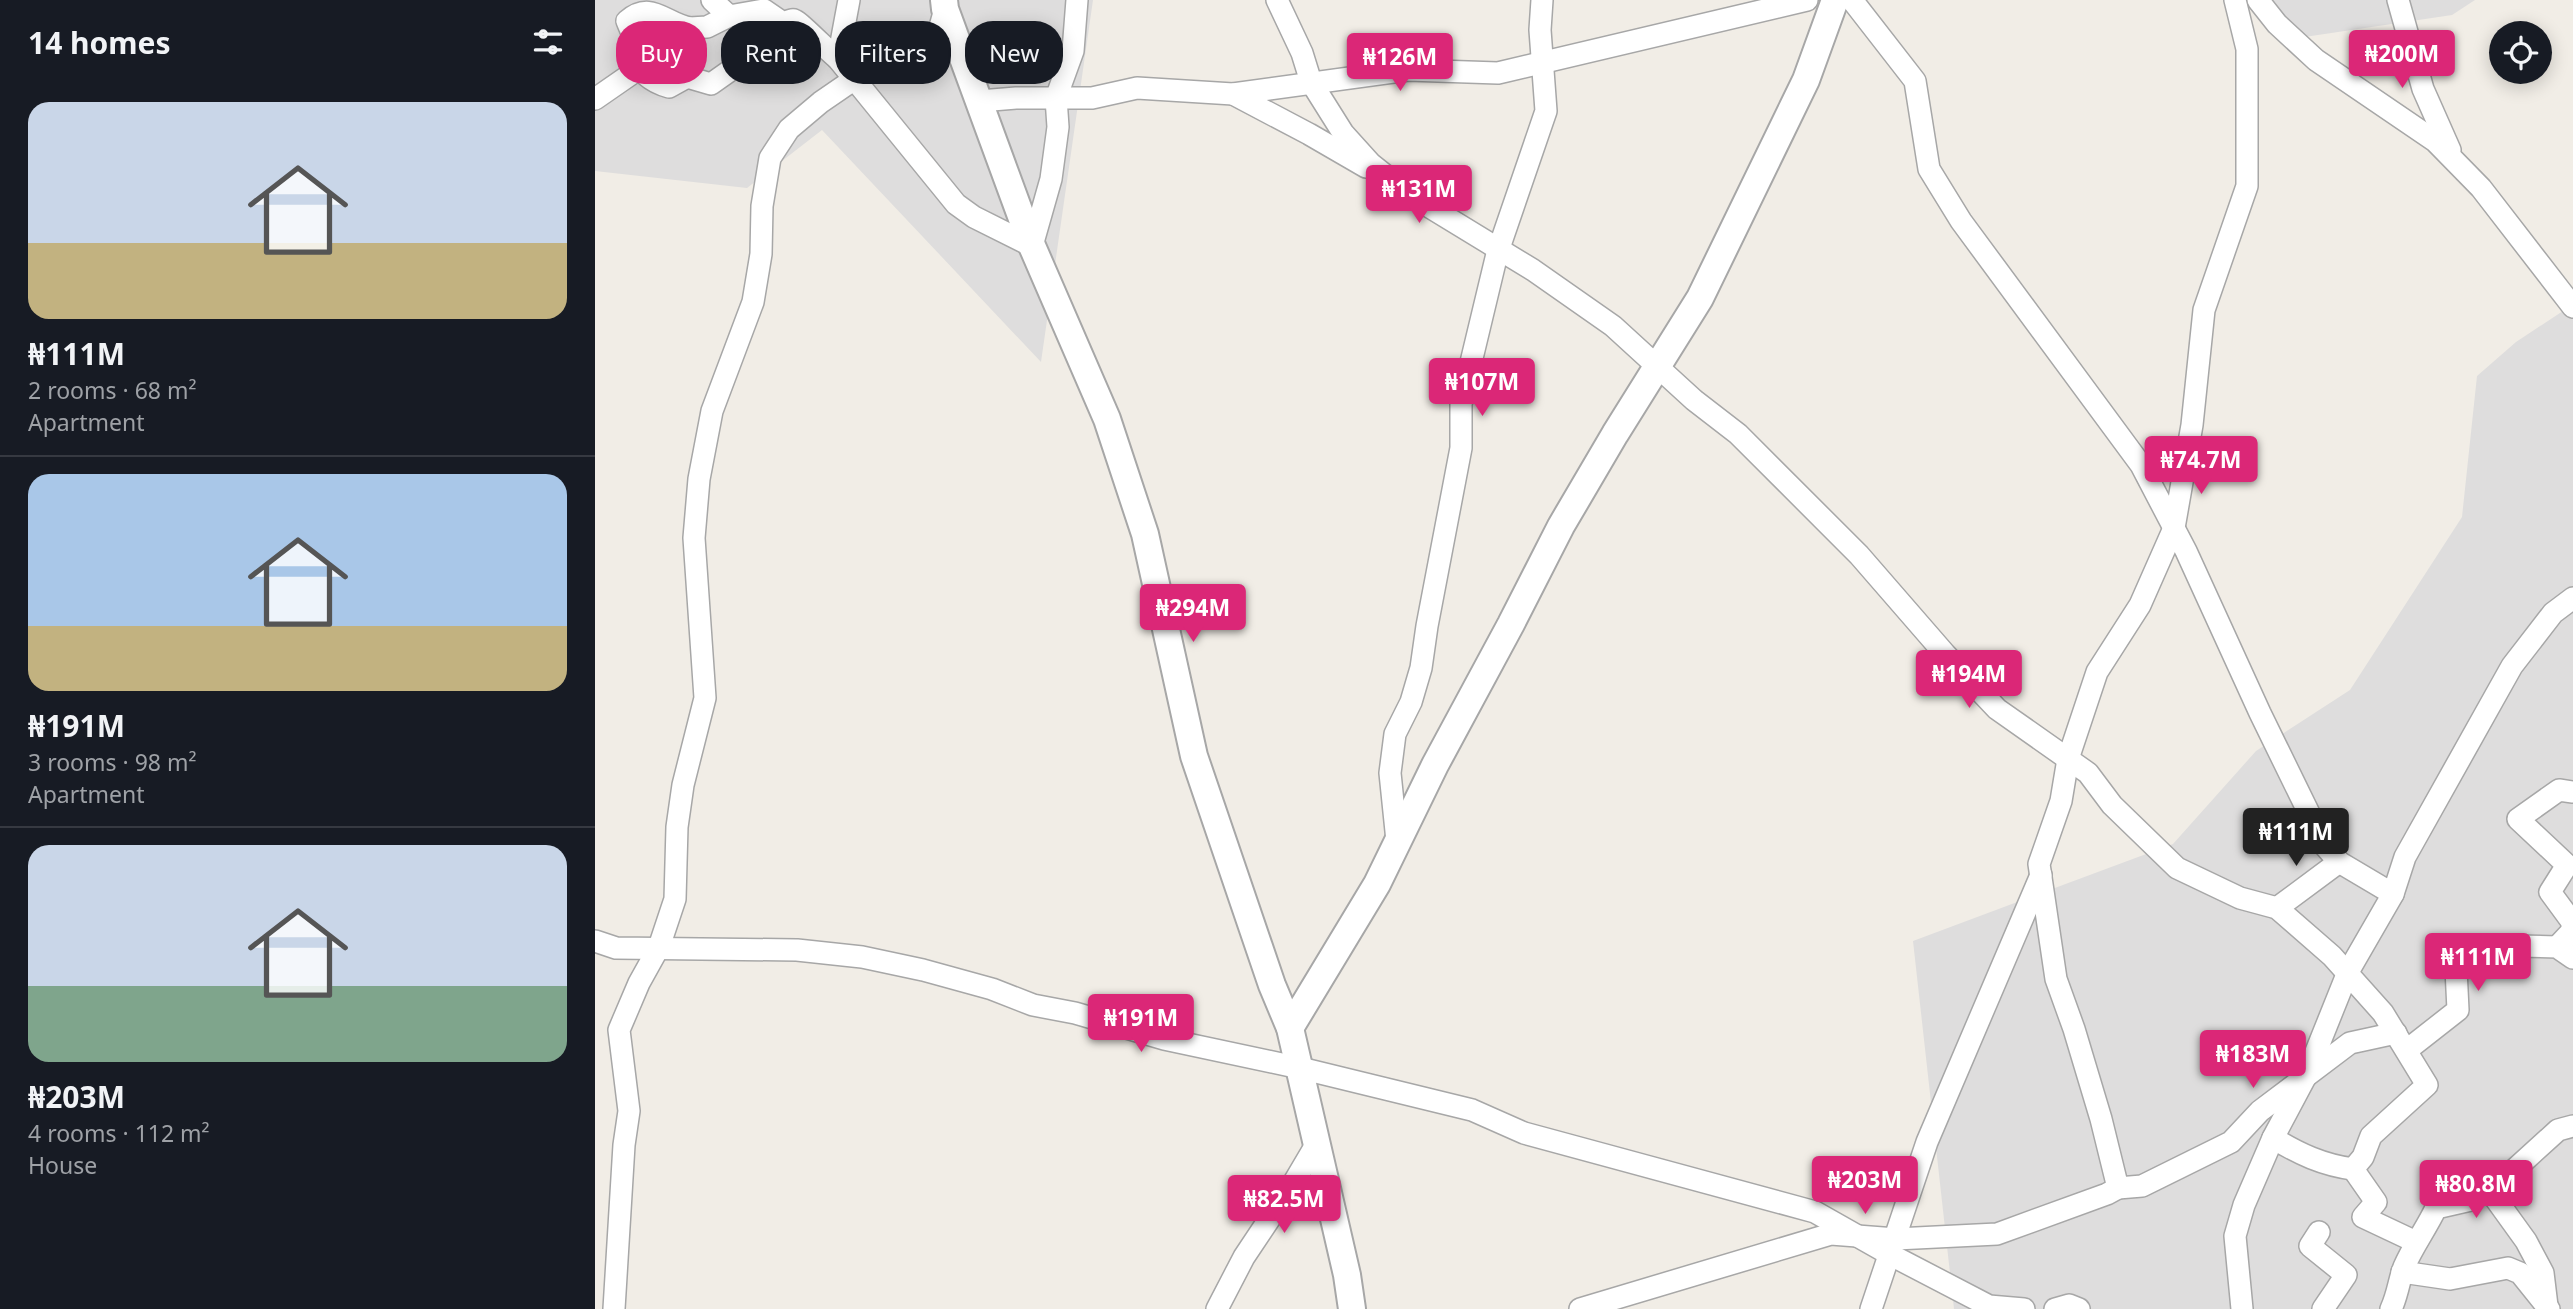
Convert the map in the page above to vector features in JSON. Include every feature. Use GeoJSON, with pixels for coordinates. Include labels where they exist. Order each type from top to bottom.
{"type":"FeatureCollection","features":[{"type":"Feature","properties":{"kind":"street"},"geometry":{"type":"LineString","coordinates":[[712,0],[729,16]]}},
{"type":"Feature","properties":{"kind":"street"},"geometry":{"type":"LineString","coordinates":[[845,21],[849,0]]}},
{"type":"Feature","properties":{"kind":"street"},"geometry":{"type":"LineString","coordinates":[[1033,246],[1051,179],[1058,127],[1056,98],[1073,51],[1077,0]]}},
{"type":"Feature","properties":{"kind":"street"},"geometry":{"type":"LineString","coordinates":[[1277,0],[1302,53],[1311,82],[1343,133],[1371,164],[1401,188]]}},
{"type":"Feature","properties":{"kind":"street"},"geometry":{"type":"LineString","coordinates":[[1397,841],[1390,773],[1395,734],[1411,702],[1421,668],[1461,448],[1461,404],[1499,250],[1546,111],[1540,30],[1542,0]]}},
{"type":"Feature","properties":{"kind":"street"},"geometry":{"type":"LineString","coordinates":[[980,101],[1016,98],[1092,99],[1137,88],[1233,94],[1408,70],[1498,73],[1807,0]]}},
{"type":"Feature","properties":{"kind":"street"},"geometry":{"type":"LineString","coordinates":[[1290,1028],[1377,884],[1434,765],[1561,526],[1699,298],[1800,92],[1835,0]]}},
{"type":"Feature","properties":{"kind":"street"},"geometry":{"type":"LineString","coordinates":[[1851,0],[1915,81],[1929,169],[1962,221],[2141,465],[2174,528],[2325,846],[2339,862],[2393,894]]}},
{"type":"Feature","properties":{"kind":"street"},"geometry":{"type":"LineString","coordinates":[[2118,1188],[2082,1055],[2056,979],[2039,864],[2061,801],[2069,758],[2097,672],[2140,605],[2174,528],[2192,425],[2204,310],[2247,186],[2247,48],[2235,0]]}},
{"type":"Feature","properties":{"kind":"street"},"geometry":{"type":"LineString","coordinates":[[2258,0],[2277,24],[2315,60],[2435,141],[2481,188],[2573,307]]}},
{"type":"Feature","properties":{"kind":"street"},"geometry":{"type":"LineString","coordinates":[[2398,0],[2423,89],[2456,162]]}},
{"type":"Feature","properties":{"kind":"street"},"geometry":{"type":"LineString","coordinates":[[944,4],[1033,246],[1110,427],[1145,534],[1198,768],[1272,985],[1290,1028],[1347,1275],[1352,1309]]}},
{"type":"Feature","properties":{"kind":"street"},"geometry":{"type":"LineString","coordinates":[[707,27],[729,16],[765,5],[783,23],[791,19],[797,20],[835,57]]}},
{"type":"Feature","properties":{"kind":"street"},"geometry":{"type":"LineString","coordinates":[[627,21],[635,10],[648,7],[672,21]]}},
{"type":"Feature","properties":{"kind":"street"},"geometry":{"type":"LineString","coordinates":[[595,99],[616,84]]}},
{"type":"Feature","properties":{"kind":"street"},"geometry":{"type":"LineString","coordinates":[[614,1309],[624,1145],[629,1111],[619,1030],[639,983],[659,947],[675,899],[677,827],[683,785],[705,698],[694,538],[699,479],[712,411],[753,302],[761,254],[762,206],[770,158],[789,129],[846,84]]}},
{"type":"Feature","properties":{"kind":"street"},"geometry":{"type":"LineString","coordinates":[[858,84],[956,204],[974,217],[1033,246]]}},
{"type":"Feature","properties":{"kind":"street"},"geometry":{"type":"LineString","coordinates":[[1233,94],[1309,134],[1401,188],[1533,270],[1613,326],[1694,400],[1738,434],[1859,555],[1997,709],[2088,774],[2112,805],[2177,868],[2239,898],[2277,908],[2348,972],[2383,1013],[2427,1086],[2371,1136],[2363,1157],[2353,1169]]}},
{"type":"Feature","properties":{"kind":"street"},"geometry":{"type":"LineString","coordinates":[[2242,1309],[2235,1236],[2244,1205],[2273,1138],[2307,1074],[2348,972],[2393,894],[2405,857],[2512,666],[2553,613],[2573,598]]}},
{"type":"Feature","properties":{"kind":"street"},"geometry":{"type":"LineString","coordinates":[[1893,1247],[1997,1234],[2118,1188],[2142,1186],[2231,1142],[2260,1111],[2350,1043],[2401,1041],[2458,1010],[2456,969],[2477,955],[2519,946],[2565,952],[2572,930],[2571,922],[2550,892],[2567,865],[2518,819],[2559,790],[2573,792]]}},
{"type":"Feature","properties":{"kind":"street"},"geometry":{"type":"LineString","coordinates":[[2277,908],[2339,862]]}},
{"type":"Feature","properties":{"kind":"street"},"geometry":{"type":"LineString","coordinates":[[1871,1309],[1927,1142],[2041,875]]}},
{"type":"Feature","properties":{"kind":"street"},"geometry":{"type":"LineString","coordinates":[[595,941],[616,948],[797,950],[862,957],[923,970],[992,989],[1033,1005],[1075,1013],[1164,1039],[1300,1068],[1472,1110],[1524,1133],[1815,1212],[1858,1236],[1893,1247],[1989,1306],[2024,1309]]}},
{"type":"Feature","properties":{"kind":"street"},"geometry":{"type":"LineString","coordinates":[[2391,1309],[2399,1291],[2402,1272],[2436,1208],[2471,1200],[2514,1170],[2558,1130],[2573,1126]]}},
{"type":"Feature","properties":{"kind":"street"},"geometry":{"type":"LineString","coordinates":[[2273,1138],[2302,1156],[2312,1157],[2328,1166],[2353,1169],[2376,1202],[2363,1217],[2416,1242]]}},
{"type":"Feature","properties":{"kind":"street"},"geometry":{"type":"LineString","coordinates":[[1217,1309],[1244,1257],[1317,1143]]}},
{"type":"Feature","properties":{"kind":"street"},"geometry":{"type":"LineString","coordinates":[[2496,1180],[2495,1198],[2526,1241],[2543,1273],[2548,1308]]}},
{"type":"Feature","properties":{"kind":"street"},"geometry":{"type":"LineString","coordinates":[[2319,1232],[2310,1246],[2346,1275],[2323,1309]]}},
{"type":"Feature","properties":{"kind":"street"},"geometry":{"type":"LineString","coordinates":[[1580,1309],[1831,1234],[1858,1236]]}},
{"type":"Feature","properties":{"kind":"street"},"geometry":{"type":"LineString","coordinates":[[2402,1272],[2450,1279],[2508,1268],[2520,1273],[2548,1308]]}},
{"type":"Feature","properties":{"kind":"street"},"geometry":{"type":"LineString","coordinates":[[2055,1309],[2069,1305],[2079,1309]]}},
{"type":"Feature","properties":{"kind":"shaded area"},"geometry":{"type":"Polygon","coordinates":[[[595,0],[1093,0],[1041,362],[822,130],[747,188],[595,171],[595,0]]]}},
{"type":"Feature","properties":{"kind":"shaded area"},"geometry":{"type":"Polygon","coordinates":[[[2266,0],[2475,0],[2452,15],[2291,39],[2266,0]]]}},
{"type":"Feature","properties":{"kind":"shaded area"},"geometry":{"type":"Polygon","coordinates":[[[2573,307],[2573,1309],[1954,1309],[1913,941],[2173,844],[2256,751],[2350,690],[2462,517],[2477,376],[2516,342],[2573,307]]]}}]}
